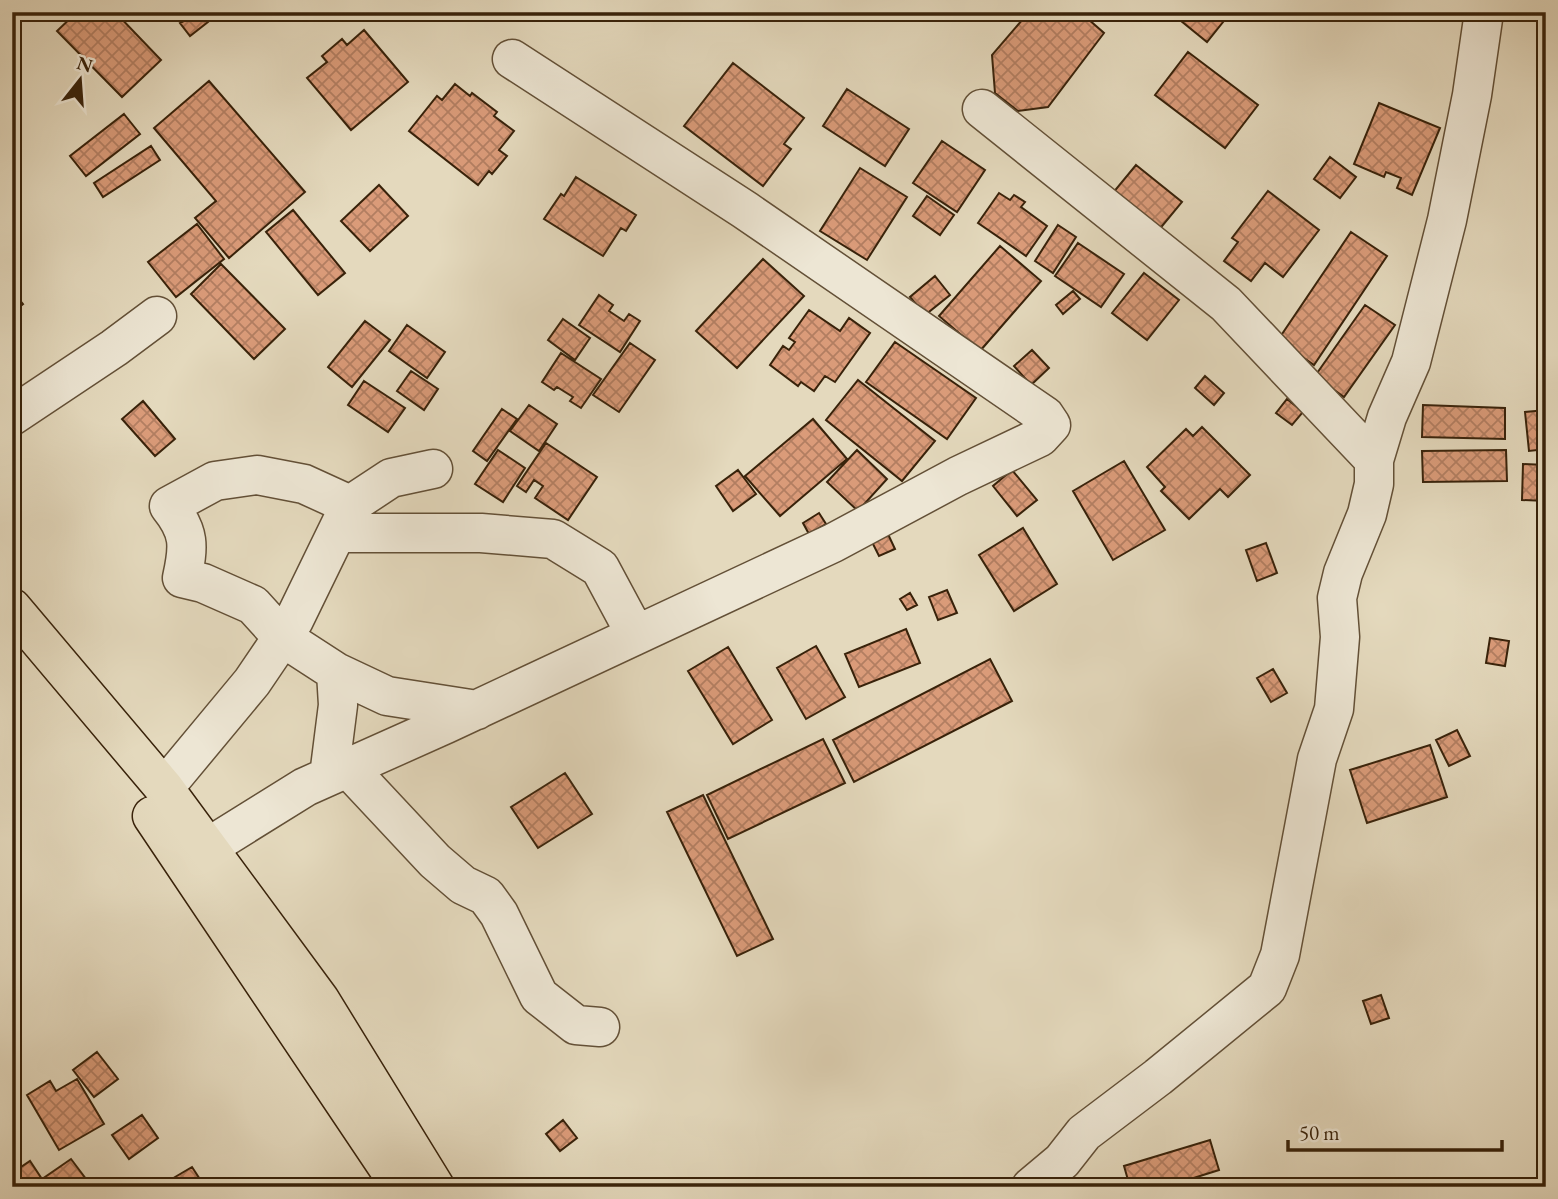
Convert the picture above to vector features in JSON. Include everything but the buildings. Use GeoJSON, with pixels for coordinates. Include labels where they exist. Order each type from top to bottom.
{"type":"FeatureCollection","features":[{"type":"Feature","properties":{"kind":"main road"},"geometry":{"type":"LineString","coordinates":[[12,608],[164,788],[320,1000],[435,1187]]}},
{"type":"Feature","properties":{"kind":"main road"},"geometry":{"type":"LineString","coordinates":[[12,648],[144,803],[401,1187]]}},
{"type":"Feature","properties":{"kind":"street"},"geometry":{"type":"LineString","coordinates":[[1031,1187],[1062,1161],[1084,1133],[1267,988],[1280,955],[1317,759],[1334,709],[1340,637],[1337,598],[1343,573],[1367,514],[1374,484],[1374,460],[1387,416],[1411,362],[1447,220],[1472,96],[1484,12]]}},
{"type":"Feature","properties":{"kind":"street"},"geometry":{"type":"LineString","coordinates":[[207,848],[304,787],[477,710],[833,543],[958,476],[1040,437],[1051,425],[1045,416],[866,291],[745,209],[512,59]]}},
{"type":"Feature","properties":{"kind":"street"},"geometry":{"type":"LineString","coordinates":[[982,110],[1226,304],[1374,460]]}},
{"type":"Feature","properties":{"kind":"street"},"geometry":{"type":"LineString","coordinates":[[12,416],[157,316]]}},
{"type":"Feature","properties":{"kind":"street"},"geometry":{"type":"LineString","coordinates":[[164,788],[252,682],[282,638],[294,620],[344,519],[391,478],[433,469]]}},
{"type":"Feature","properties":{"kind":"street"},"geometry":{"type":"LineString","coordinates":[[477,710],[387,696],[336,673],[282,638],[253,605],[203,583],[182,578],[188,543],[183,523],[169,506],[215,481],[257,475],[304,484],[344,519],[553,539],[600,568],[636,635]]}},
{"type":"Feature","properties":{"kind":"street"},"geometry":{"type":"LineString","coordinates":[[336,673],[339,772],[463,885],[486,896],[499,914],[539,996],[576,1025],[600,1027]]}}]}
